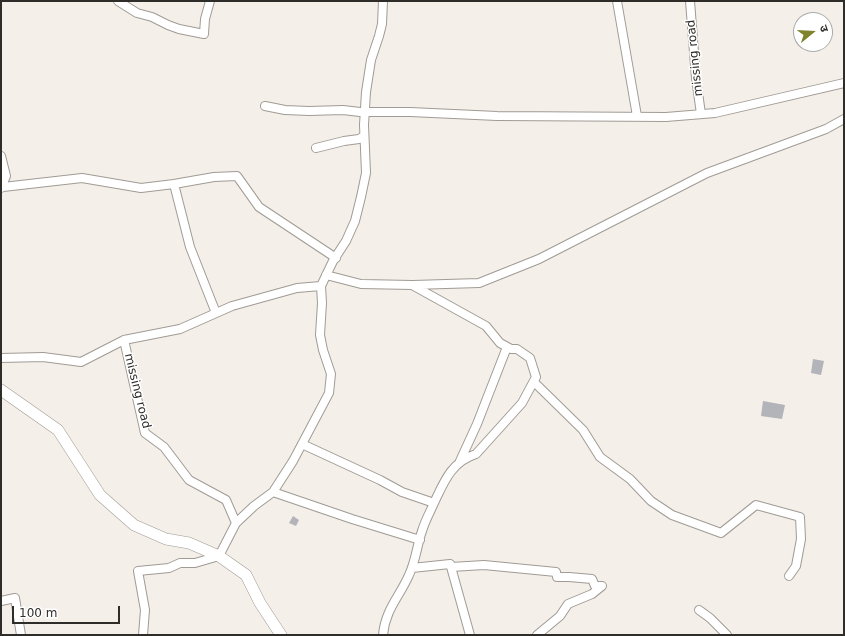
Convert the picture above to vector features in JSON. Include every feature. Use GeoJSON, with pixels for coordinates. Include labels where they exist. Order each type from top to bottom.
{"type":"FeatureCollection","features":[{"type":"Feature","properties":{"kind":"main road"},"geometry":{"type":"LineString","coordinates":[[1,390],[58,430],[100,495],[134,525],[166,539],[189,543],[219,556],[246,575],[260,603],[281,635]]}},
{"type":"Feature","properties":{"kind":"street"},"geometry":{"type":"LineString","coordinates":[[118,1],[137,13],[152,17],[168,25],[179,29],[204,34],[205,19],[210,1]]}},
{"type":"Feature","properties":{"kind":"street"},"geometry":{"type":"LineString","coordinates":[[143,635],[145,610],[138,571],[169,568],[180,563],[195,563],[219,556],[236,523],[254,506],[273,492],[302,444],[329,392],[331,374],[323,350],[320,334],[322,303],[321,286],[333,261],[346,242],[355,221],[361,197],[366,173],[364,136],[366,92],[371,60],[382,24],[383,1]]}},
{"type":"Feature","properties":{"kind":"street"},"geometry":{"type":"LineString","coordinates":[[617,1],[637,116]]}},
{"type":"Feature","properties":{"kind":"street","name":"missing road"},"geometry":{"type":"LineString","coordinates":[[690,1],[696,78],[701,114]]}},
{"type":"Feature","properties":{"kind":"street"},"geometry":{"type":"LineString","coordinates":[[265,106],[295,110],[417,112],[497,116],[666,117],[714,113],[844,83]]}},
{"type":"Feature","properties":{"kind":"street"},"geometry":{"type":"LineString","coordinates":[[326,275],[361,284],[412,285],[479,283],[539,259],[707,173],[826,129],[844,119]]}},
{"type":"Feature","properties":{"kind":"street"},"geometry":{"type":"LineString","coordinates":[[316,148],[359,139],[364,136]]}},
{"type":"Feature","properties":{"kind":"street"},"geometry":{"type":"LineString","coordinates":[[1,156],[6,176],[2,187],[82,178],[142,188],[214,177],[237,176],[259,208],[336,258]]}},
{"type":"Feature","properties":{"kind":"street"},"geometry":{"type":"LineString","coordinates":[[174,184],[190,247],[216,313]]}},
{"type":"Feature","properties":{"kind":"street"},"geometry":{"type":"LineString","coordinates":[[383,635],[384,624],[388,612],[412,568],[422,530],[447,477],[465,457],[476,454],[522,403],[536,377],[530,358],[517,348],[511,349],[500,343],[486,326],[412,285]]}},
{"type":"Feature","properties":{"kind":"street","name":"missing road"},"geometry":{"type":"LineString","coordinates":[[1,358],[43,357],[81,362],[124,340],[180,329],[232,306],[297,288],[321,286]]}},
{"type":"Feature","properties":{"kind":"street","name":"missing road"},"geometry":{"type":"LineString","coordinates":[[124,340],[145,433],[164,447],[189,480],[226,500],[236,523]]}},
{"type":"Feature","properties":{"kind":"street"},"geometry":{"type":"LineString","coordinates":[[459,462],[477,424],[508,347]]}},
{"type":"Feature","properties":{"kind":"street"},"geometry":{"type":"LineString","coordinates":[[534,382],[584,430],[600,457],[630,479],[651,501],[672,515],[721,533],[756,505],[800,518],[801,539],[796,566],[789,576]]}},
{"type":"Feature","properties":{"kind":"street"},"geometry":{"type":"LineString","coordinates":[[302,444],[380,480],[402,492],[434,503]]}},
{"type":"Feature","properties":{"kind":"street"},"geometry":{"type":"LineString","coordinates":[[273,492],[420,540]]}},
{"type":"Feature","properties":{"kind":"street"},"geometry":{"type":"LineString","coordinates":[[412,568],[450,564]]}},
{"type":"Feature","properties":{"kind":"street"},"geometry":{"type":"LineString","coordinates":[[470,635],[452,567],[484,565],[556,572],[557,577],[569,576],[592,579],[595,586],[602,586],[592,594],[568,604],[560,616],[537,635]]}},
{"type":"Feature","properties":{"kind":"street"},"geometry":{"type":"LineString","coordinates":[[1,601],[15,598],[21,635]]}},
{"type":"Feature","properties":{"kind":"street"},"geometry":{"type":"LineString","coordinates":[[700,610],[727,635]]}},
{"type":"Feature","properties":{"kind":"building"},"geometry":{"type":"Polygon","coordinates":[[[813,359],[824,361],[821,375],[811,373],[813,359]]]}},
{"type":"Feature","properties":{"kind":"building"},"geometry":{"type":"Polygon","coordinates":[[[763,401],[785,405],[782,419],[761,416],[763,401]]]}},
{"type":"Feature","properties":{"kind":"building"},"geometry":{"type":"Polygon","coordinates":[[[293,516],[299,520],[296,526],[289,523],[293,516]]]}}]}
